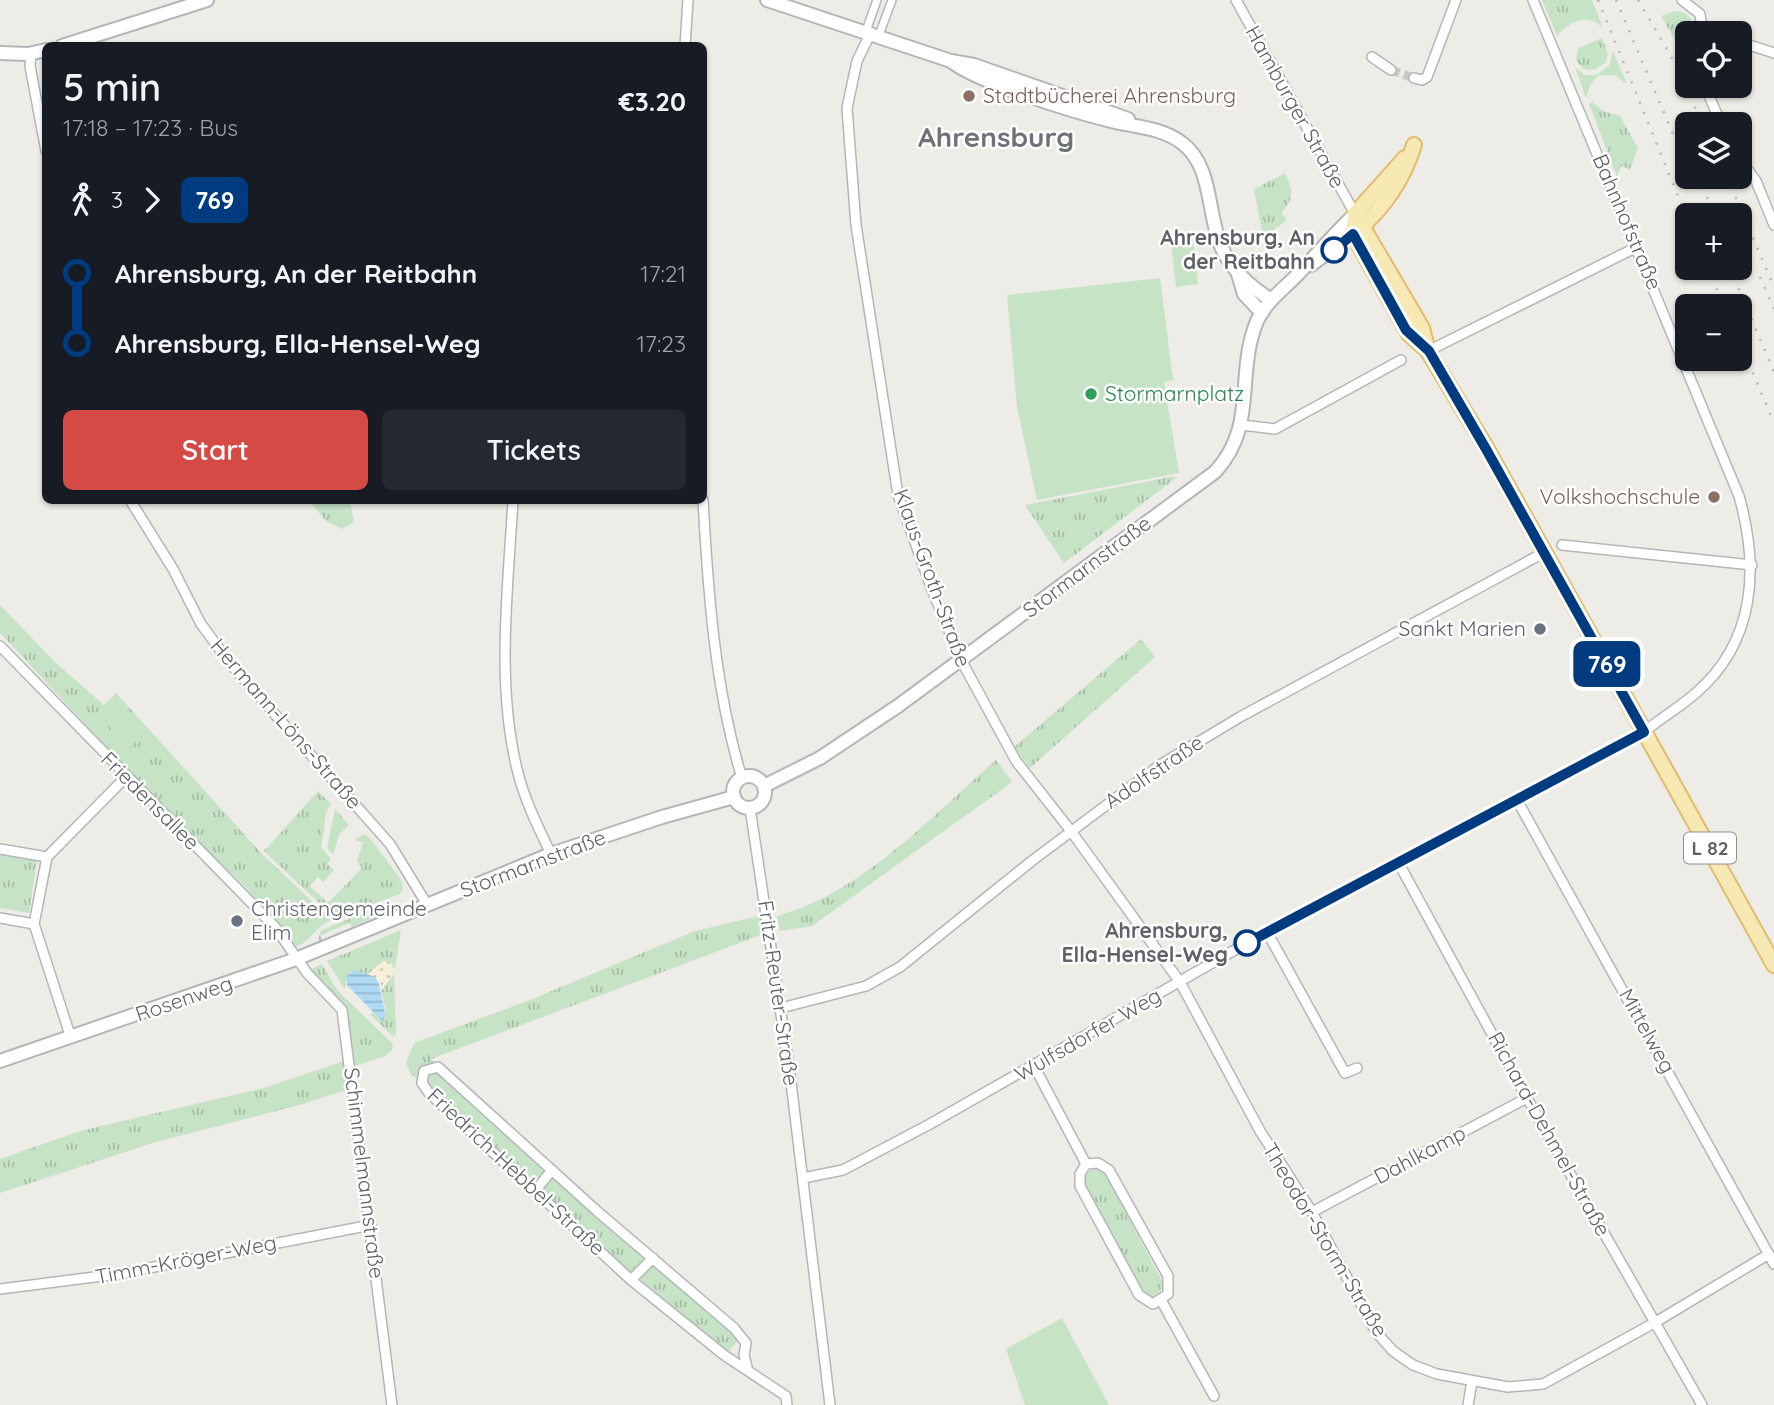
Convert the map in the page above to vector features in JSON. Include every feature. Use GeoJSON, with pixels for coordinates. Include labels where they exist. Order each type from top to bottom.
{"type":"FeatureCollection","features":[{"type":"Feature","properties":{"kind":"main road"},"geometry":{"type":"LineString","coordinates":[[1414,145],[1397,185],[1357,224],[1414,145]]}},
{"type":"Feature","properties":{"kind":"main road","name":"Hamburger Straße"},"geometry":{"type":"LineString","coordinates":[[1357,224],[1406,330],[1429,351],[1545,552],[1774,965]]}},
{"type":"Feature","properties":{"kind":"street"},"geometry":{"type":"LineString","coordinates":[[75,42],[207,0]]}},
{"type":"Feature","properties":{"kind":"street"},"geometry":{"type":"LineString","coordinates":[[685,42],[688,0]]}},
{"type":"Feature","properties":{"kind":"street"},"geometry":{"type":"LineString","coordinates":[[767,0],[951,61],[974,65],[1025,82],[1126,117],[1137,125],[1179,141],[1192,154],[1207,188],[1219,243],[1238,274],[1244,294],[1262,313]]}},
{"type":"Feature","properties":{"kind":"street","name":"Klaus-Groth-Straße"},"geometry":{"type":"LineString","coordinates":[[872,33],[877,0]]}},
{"type":"Feature","properties":{"kind":"street","name":"Klaus-Groth-Straße"},"geometry":{"type":"LineString","coordinates":[[892,0],[853,72],[846,108],[856,225],[898,495],[961,660],[1016,761],[1071,831],[1180,982]]}},
{"type":"Feature","properties":{"kind":"street","name":"Hamburger Straße"},"geometry":{"type":"LineString","coordinates":[[1236,0],[1357,224]]}},
{"type":"Feature","properties":{"kind":"street"},"geometry":{"type":"LineString","coordinates":[[1414,78],[1422,80],[1427,77],[1456,0]]}},
{"type":"Feature","properties":{"kind":"street","name":"Bahnhofstraße"},"geometry":{"type":"LineString","coordinates":[[1533,0],[1736,487],[1750,535],[1752,565],[1747,608],[1738,635],[1697,693],[1644,732]]}},
{"type":"Feature","properties":{"kind":"street"},"geometry":{"type":"LineString","coordinates":[[1682,0],[1700,14],[1700,21]]}},
{"type":"Feature","properties":{"kind":"street"},"geometry":{"type":"LineString","coordinates":[[1752,46],[1774,53]]}},
{"type":"Feature","properties":{"kind":"street"},"geometry":{"type":"LineString","coordinates":[[0,62],[42,51]]}},
{"type":"Feature","properties":{"kind":"street"},"geometry":{"type":"LineString","coordinates":[[0,53],[30,54]]}},
{"type":"Feature","properties":{"kind":"street"},"geometry":{"type":"LineString","coordinates":[[30,54],[42,130]]}},
{"type":"Feature","properties":{"kind":"street"},"geometry":{"type":"LineString","coordinates":[[1371,57],[1391,70]]}},
{"type":"Feature","properties":{"kind":"street"},"geometry":{"type":"LineString","coordinates":[[1752,176],[1774,225]]}},
{"type":"Feature","properties":{"kind":"street"},"geometry":{"type":"LineString","coordinates":[[1299,273],[1357,224]]}},
{"type":"Feature","properties":{"kind":"street"},"geometry":{"type":"LineString","coordinates":[[1299,273],[1357,224]]}},
{"type":"Feature","properties":{"kind":"street"},"geometry":{"type":"LineString","coordinates":[[1429,351],[1637,247]]}},
{"type":"Feature","properties":{"kind":"street","name":"Stormarnstraße"},"geometry":{"type":"LineString","coordinates":[[750,808],[763,799],[764,786],[843,743],[961,660],[1212,475],[1226,461],[1242,425],[1248,355],[1262,313],[1271,300],[1299,273]]}},
{"type":"Feature","properties":{"kind":"street"},"geometry":{"type":"LineString","coordinates":[[1238,274],[1271,300]]}},
{"type":"Feature","properties":{"kind":"street"},"geometry":{"type":"LineString","coordinates":[[1242,425],[1267,429],[1282,426],[1401,359]]}},
{"type":"Feature","properties":{"kind":"street","name":"Hermann-Löns-Straße"},"geometry":{"type":"LineString","coordinates":[[133,504],[173,569],[201,624],[232,666],[390,844],[428,906]]}},
{"type":"Feature","properties":{"kind":"street"},"geometry":{"type":"LineString","coordinates":[[513,504],[507,645],[509,715],[523,790],[551,855]]}},
{"type":"Feature","properties":{"kind":"street"},"geometry":{"type":"LineString","coordinates":[[703,504],[717,648],[733,744],[742,778]]}},
{"type":"Feature","properties":{"kind":"street"},"geometry":{"type":"LineString","coordinates":[[1562,545],[1752,565]]}},
{"type":"Feature","properties":{"kind":"street","name":"Adolfstraße"},"geometry":{"type":"LineString","coordinates":[[780,1009],[866,986],[900,967],[1134,783],[1240,716],[1545,552]]}},
{"type":"Feature","properties":{"kind":"street","name":"Friedensallee"},"geometry":{"type":"LineString","coordinates":[[0,646],[275,927],[296,959]]}},
{"type":"Feature","properties":{"kind":"street","name":"Wulfsdorfer Weg"},"geometry":{"type":"LineString","coordinates":[[803,1178],[843,1170],[1034,1066],[1267,932],[1644,732]]}},
{"type":"Feature","properties":{"kind":"street"},"geometry":{"type":"LineString","coordinates":[[71,1038],[34,924],[47,857],[126,777]]}},
{"type":"Feature","properties":{"kind":"street"},"geometry":{"type":"LineString","coordinates":[[750,808],[741,806],[734,797],[735,786],[742,778],[754,777],[764,786]]}},
{"type":"Feature","properties":{"kind":"street","name":"Stormarnstraße"},"geometry":{"type":"LineString","coordinates":[[296,959],[551,855],[662,817],[734,797]]}},
{"type":"Feature","properties":{"kind":"street","name":"Mittelweg"},"geometry":{"type":"LineString","coordinates":[[1517,800],[1774,1264]]}},
{"type":"Feature","properties":{"kind":"street","name":"Fritz-Reuter-Straße"},"geometry":{"type":"LineString","coordinates":[[750,808],[803,1178]]}},
{"type":"Feature","properties":{"kind":"street"},"geometry":{"type":"LineString","coordinates":[[0,849],[47,857]]}},
{"type":"Feature","properties":{"kind":"street","name":"Richard-Dehmel-Straße"},"geometry":{"type":"LineString","coordinates":[[1398,862],[1527,1098],[1702,1405]]}},
{"type":"Feature","properties":{"kind":"street"},"geometry":{"type":"LineString","coordinates":[[0,918],[34,924]]}},
{"type":"Feature","properties":{"kind":"street"},"geometry":{"type":"LineString","coordinates":[[1267,932],[1345,1073],[1356,1068]]}},
{"type":"Feature","properties":{"kind":"street","name":"Rosenweg"},"geometry":{"type":"LineString","coordinates":[[0,1061],[296,959]]}},
{"type":"Feature","properties":{"kind":"street","name":"Schimmelmannstraße"},"geometry":{"type":"LineString","coordinates":[[296,959],[336,1001],[345,1018],[393,1405]]}},
{"type":"Feature","properties":{"kind":"street","name":"Theodor-Storm-Straße"},"geometry":{"type":"LineString","coordinates":[[1180,982],[1260,1131],[1312,1212],[1376,1332],[1393,1351],[1413,1366],[1437,1374],[1508,1387],[1543,1384],[1654,1323],[1769,1254]]}},
{"type":"Feature","properties":{"kind":"street"},"geometry":{"type":"LineString","coordinates":[[1034,1066],[1086,1164]]}},
{"type":"Feature","properties":{"kind":"street","name":"Friedrich-Hebbel-Straße"},"geometry":{"type":"LineString","coordinates":[[747,1367],[744,1337],[438,1068],[424,1071],[422,1083],[429,1093],[631,1280],[724,1355],[747,1367],[786,1396],[787,1405]]}},
{"type":"Feature","properties":{"kind":"street","name":"Dahlkamp"},"geometry":{"type":"LineString","coordinates":[[1312,1212],[1527,1098]]}},
{"type":"Feature","properties":{"kind":"street"},"geometry":{"type":"LineString","coordinates":[[1098,1163],[1109,1170],[1168,1276],[1170,1286],[1161,1300],[1153,1304],[1139,1295],[1080,1186],[1080,1174],[1086,1164],[1098,1163]]}},
{"type":"Feature","properties":{"kind":"street"},"geometry":{"type":"LineString","coordinates":[[535,1191],[552,1170]]}},
{"type":"Feature","properties":{"kind":"street"},"geometry":{"type":"LineString","coordinates":[[803,1178],[830,1405]]}},
{"type":"Feature","properties":{"kind":"street","name":"Timm-Kröger-Weg"},"geometry":{"type":"LineString","coordinates":[[0,1289],[118,1274],[371,1225]]}},
{"type":"Feature","properties":{"kind":"street"},"geometry":{"type":"LineString","coordinates":[[631,1280],[653,1258]]}},
{"type":"Feature","properties":{"kind":"street"},"geometry":{"type":"LineString","coordinates":[[1161,1300],[1213,1396]]}},
{"type":"Feature","properties":{"kind":"street"},"geometry":{"type":"LineString","coordinates":[[1468,1405],[1472,1381]]}},
{"type":"Feature","properties":{"kind":"green space"},"geometry":{"type":"Polygon","coordinates":[[[1542,0],[1592,0],[1603,28],[1591,21],[1578,21],[1557,36],[1542,0]]]}},
{"type":"Feature","properties":{"kind":"green space"},"geometry":{"type":"Polygon","coordinates":[[[1675,11],[1685,13],[1691,19],[1675,21],[1675,38],[1661,16],[1675,11]]]}},
{"type":"Feature","properties":{"kind":"green space"},"geometry":{"type":"Polygon","coordinates":[[[1602,38],[1608,54],[1606,62],[1594,70],[1583,69],[1576,60],[1578,48],[1602,38]]]}},
{"type":"Feature","properties":{"kind":"green space"},"geometry":{"type":"Polygon","coordinates":[[[1613,51],[1627,84],[1614,75],[1599,75],[1591,83],[1586,98],[1575,67],[1585,75],[1596,75],[1609,66],[1613,51]]]}},
{"type":"Feature","properties":{"kind":"green space"},"geometry":{"type":"Polygon","coordinates":[[[1592,102],[1603,111],[1620,116],[1638,148],[1630,169],[1621,166],[1617,177],[1589,104],[1592,102]]]}},
{"type":"Feature","properties":{"kind":"green space"},"geometry":{"type":"Polygon","coordinates":[[[1285,173],[1290,184],[1291,199],[1281,213],[1287,220],[1263,238],[1254,189],[1285,173]]]}},
{"type":"Feature","properties":{"kind":"green space"},"geometry":{"type":"Polygon","coordinates":[[[1192,232],[1198,284],[1176,287],[1170,235],[1192,232]]]}},
{"type":"Feature","properties":{"kind":"green space","name":"Stormarnplatz"},"geometry":{"type":"Polygon","coordinates":[[[1160,278],[1173,380],[1164,382],[1179,473],[1037,500],[1017,407],[1007,295],[1160,278]]]}},
{"type":"Feature","properties":{"kind":"green space"},"geometry":{"type":"Polygon","coordinates":[[[1175,476],[1176,478],[1064,563],[1025,505],[1175,476]]]}},
{"type":"Feature","properties":{"kind":"green space"},"geometry":{"type":"Polygon","coordinates":[[[312,504],[351,504],[354,522],[342,529],[327,522],[312,504]]]}},
{"type":"Feature","properties":{"kind":"green space"},"geometry":{"type":"Polygon","coordinates":[[[0,605],[56,663],[104,705],[116,693],[263,855],[332,920],[294,948],[248,889],[175,820],[0,633],[0,605]]]}},
{"type":"Feature","properties":{"kind":"green space"},"geometry":{"type":"Polygon","coordinates":[[[1141,639],[1155,657],[1030,768],[1014,747],[1141,639]]]}},
{"type":"Feature","properties":{"kind":"green space"},"geometry":{"type":"Polygon","coordinates":[[[117,700],[146,732],[129,748],[100,717],[117,700]]]}},
{"type":"Feature","properties":{"kind":"green space"},"geometry":{"type":"Polygon","coordinates":[[[996,760],[1012,782],[812,926],[780,931],[777,916],[808,905],[867,872],[921,828],[996,760]]]}},
{"type":"Feature","properties":{"kind":"green space"},"geometry":{"type":"Polygon","coordinates":[[[318,791],[331,804],[326,812],[321,847],[331,859],[327,864],[334,870],[323,882],[318,877],[310,886],[328,903],[362,868],[357,861],[363,842],[354,840],[364,834],[370,838],[401,880],[403,889],[400,894],[335,918],[264,851],[318,791]]]}},
{"type":"Feature","properties":{"kind":"green space"},"geometry":{"type":"Polygon","coordinates":[[[335,809],[349,825],[339,835],[333,855],[327,847],[335,809]]]}},
{"type":"Feature","properties":{"kind":"green space"},"geometry":{"type":"Polygon","coordinates":[[[0,853],[37,859],[29,913],[0,908],[0,853]]]}},
{"type":"Feature","properties":{"kind":"green space"},"geometry":{"type":"Polygon","coordinates":[[[374,909],[381,914],[352,927],[350,923],[321,935],[322,940],[318,941],[321,930],[374,909]]]}},
{"type":"Feature","properties":{"kind":"green space"},"geometry":{"type":"Polygon","coordinates":[[[763,915],[766,933],[431,1059],[446,1078],[726,1325],[739,1339],[728,1352],[583,1232],[410,1073],[406,1063],[414,1043],[530,1000],[695,931],[763,915]]]}},
{"type":"Feature","properties":{"kind":"green space"},"geometry":{"type":"Polygon","coordinates":[[[401,930],[395,969],[387,961],[368,974],[350,971],[344,988],[327,961],[401,930]]]}},
{"type":"Feature","properties":{"kind":"green space"},"geometry":{"type":"Polygon","coordinates":[[[322,964],[337,990],[393,1044],[392,1050],[385,1056],[352,1067],[344,1010],[311,969],[322,964]]]}},
{"type":"Feature","properties":{"kind":"green space"},"geometry":{"type":"Polygon","coordinates":[[[394,974],[394,1037],[370,1015],[373,1012],[382,1021],[386,1010],[381,991],[394,974]]]}},
{"type":"Feature","properties":{"kind":"green space"},"geometry":{"type":"Polygon","coordinates":[[[344,1061],[348,1089],[303,1104],[156,1142],[0,1193],[0,1159],[80,1131],[264,1088],[344,1061]]]}},
{"type":"Feature","properties":{"kind":"green space"},"geometry":{"type":"Polygon","coordinates":[[[1095,1168],[1106,1175],[1164,1285],[1156,1296],[1144,1294],[1087,1191],[1083,1182],[1085,1174],[1095,1168]]]}},
{"type":"Feature","properties":{"kind":"green space"},"geometry":{"type":"Polygon","coordinates":[[[1062,1318],[1109,1405],[1025,1405],[1006,1349],[1062,1318]]]}},
{"type":"Feature","properties":{"kind":"sand"},"geometry":{"type":"Polygon","coordinates":[[[383,961],[390,962],[394,970],[381,991],[381,982],[368,974],[383,961]]]}},
{"type":"Feature","properties":{"kind":"water"},"geometry":{"type":"Polygon","coordinates":[[[353,970],[372,976],[377,981],[385,1010],[383,1022],[347,985],[347,976],[353,970]]]}},
{"type":"Feature","properties":{"kind":"tunnel"},"geometry":{"type":"LineString","coordinates":[[1391,70],[1414,78]]}},
{"type":"Feature","properties":{"kind":"railway"},"geometry":{"type":"LineString","coordinates":[[1598,0],[1681,203]]}},
{"type":"Feature","properties":{"kind":"railway"},"geometry":{"type":"LineString","coordinates":[[1616,0],[1675,139]]}},
{"type":"Feature","properties":{"kind":"railway"},"geometry":{"type":"LineString","coordinates":[[1638,0],[1670,54],[1697,112]]}},
{"type":"Feature","properties":{"kind":"railway"},"geometry":{"type":"LineString","coordinates":[[1703,189],[1710,203]]}},
{"type":"Feature","properties":{"kind":"railway"},"geometry":{"type":"LineString","coordinates":[[1732,189],[1774,287]]}},
{"type":"Feature","properties":{"kind":"railway"},"geometry":{"type":"LineString","coordinates":[[1760,277],[1774,309]]}},
{"type":"Feature","properties":{"kind":"railway"},"geometry":{"type":"LineString","coordinates":[[1713,280],[1719,294]]}},
{"type":"Feature","properties":{"kind":"railway"},"geometry":{"type":"LineString","coordinates":[[1735,280],[1774,372]]}},
{"type":"Feature","properties":{"kind":"railway"},"geometry":{"type":"LineString","coordinates":[[1752,371],[1774,423]]}},
{"type":"Feature","properties":{"kind":"bus line","name":"769"},"geometry":{"type":"LineString","coordinates":[[1247,943],[1644,732],[1429,351],[1406,330],[1353,234],[1334,250]]}},
{"type":"Feature","properties":{"kind":"place","name":"Stadtbücherei Ahrensburg"},"geometry":{"type":"Point","coordinates":[969,96]}},
{"type":"Feature","properties":{"kind":"place","name":"Ahrensburg, An der Reitbahn"},"geometry":{"type":"Point","coordinates":[1334,250]}},
{"type":"Feature","properties":{"kind":"place","name":"Stormarnplatz"},"geometry":{"type":"Point","coordinates":[1091,394]}},
{"type":"Feature","properties":{"kind":"place","name":"Volkshochschule"},"geometry":{"type":"Point","coordinates":[1714,497]}},
{"type":"Feature","properties":{"kind":"place","name":"Sankt Marien"},"geometry":{"type":"Point","coordinates":[1540,629]}},
{"type":"Feature","properties":{"kind":"place","name":"Christengemeinde Elim"},"geometry":{"type":"Point","coordinates":[237,921]}},
{"type":"Feature","properties":{"kind":"place","name":"Ahrensburg, Ella-Hensel-Weg"},"geometry":{"type":"Point","coordinates":[1247,943]}},
{"type":"Feature","properties":{"kind":"district","name":"Ahrensburg"},"geometry":{"type":"Point","coordinates":[996,137]}}]}
